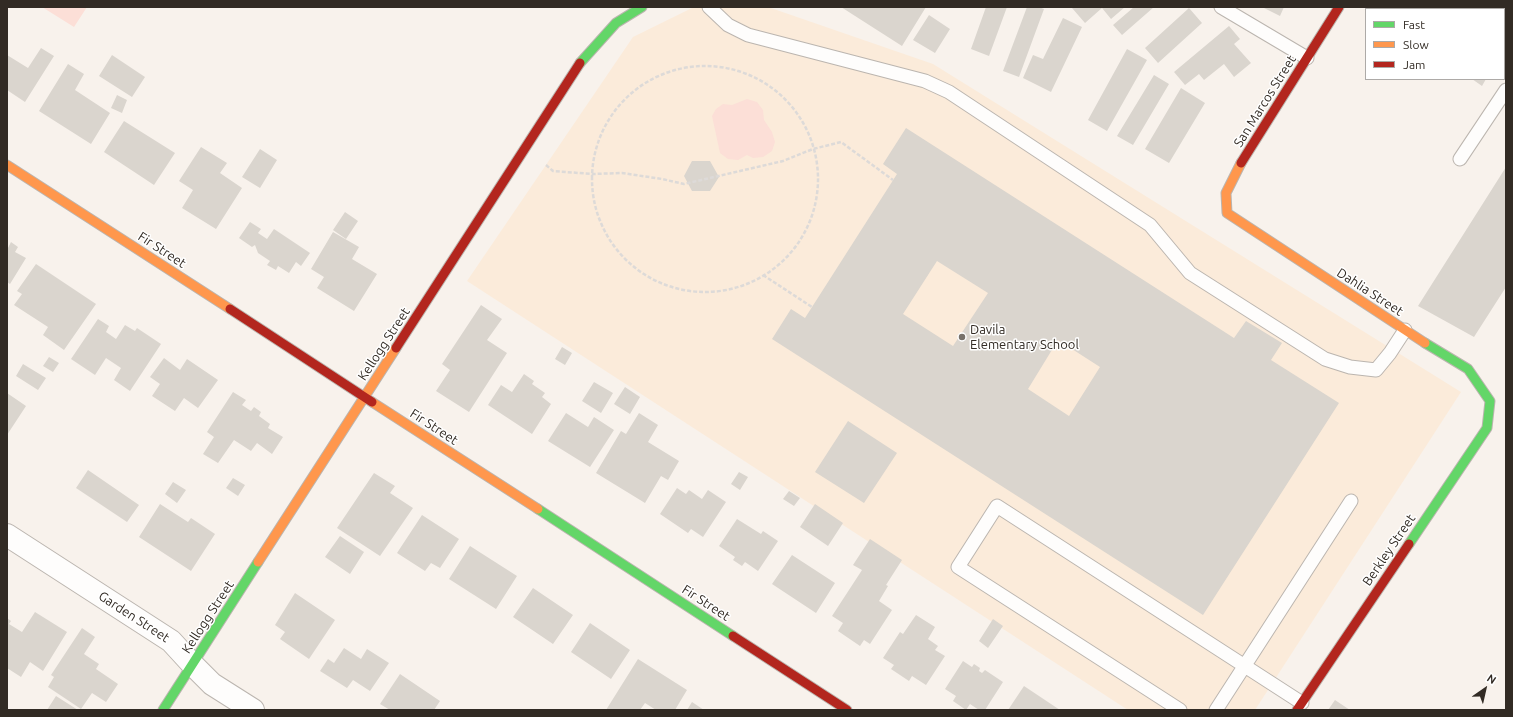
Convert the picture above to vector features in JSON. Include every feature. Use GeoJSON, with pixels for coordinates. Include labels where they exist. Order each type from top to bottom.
{"type":"FeatureCollection","features":[{"type":"Feature","properties":{"kind":"street","name":"Kellogg Street"},"geometry":{"type":"LineString","coordinates":[[164,710],[579,64],[616,23],[642,7]]}},
{"type":"Feature","properties":{"kind":"street","name":"San Marcos Street"},"geometry":{"type":"LineString","coordinates":[[1227,214],[1226,193],[1238,168],[1339,7]]}},
{"type":"Feature","properties":{"kind":"street","name":"Fir Street"},"geometry":{"type":"LineString","coordinates":[[7,165],[847,710]]}},
{"type":"Feature","properties":{"kind":"street","name":"Dahlia Street"},"geometry":{"type":"LineString","coordinates":[[1227,214],[1405,330],[1468,369],[1490,401]]}},
{"type":"Feature","properties":{"kind":"street","name":"Berkley Street"},"geometry":{"type":"LineString","coordinates":[[1300,707],[1487,428],[1490,401]]}},
{"type":"Feature","properties":{"kind":"street","name":"Garden Street"},"geometry":{"type":"LineString","coordinates":[[7,535],[171,641],[212,684],[253,710]]}},
{"type":"Feature","properties":{"kind":"lane"},"geometry":{"type":"LineString","coordinates":[[709,7],[728,25],[748,35],[925,81],[950,92],[1150,225],[1190,273],[1325,359],[1350,367],[1376,370],[1405,330]]}},
{"type":"Feature","properties":{"kind":"lane"},"geometry":{"type":"LineString","coordinates":[[1221,7],[1307,58]]}},
{"type":"Feature","properties":{"kind":"lane"},"geometry":{"type":"LineString","coordinates":[[1460,159],[1506,90]]}},
{"type":"Feature","properties":{"kind":"lane"},"geometry":{"type":"LineString","coordinates":[[1216,710],[1351,501]]}},
{"type":"Feature","properties":{"kind":"lane"},"geometry":{"type":"LineString","coordinates":[[1180,710],[958,567],[997,506],[1245,666],[1300,707]]}},
{"type":"Feature","properties":{"kind":"path"},"geometry":{"type":"LineString","coordinates":[[693,65],[730,67],[765,82],[801,117],[813,148],[818,163],[815,213],[790,256],[749,285],[699,293],[651,280],[617,252],[596,212],[591,168],[603,126],[626,96],[657,75],[693,65]]}},
{"type":"Feature","properties":{"kind":"path"},"geometry":{"type":"LineString","coordinates":[[546,165],[553,171],[592,174],[622,173],[684,184],[783,161],[813,148],[841,142],[894,180]]}},
{"type":"Feature","properties":{"kind":"path"},"geometry":{"type":"LineString","coordinates":[[763,275],[812,307]]}},
{"type":"Feature","properties":{"kind":"shaded area"},"geometry":{"type":"Polygon","coordinates":[[[42,7],[87,7],[74,27],[42,7]]]}},
{"type":"Feature","properties":{"kind":"shaded area","name":"Davila Elementary School"},"geometry":{"type":"Polygon","coordinates":[[[694,7],[768,7],[933,64],[1461,392],[1255,710],[1128,710],[467,281],[633,37],[694,7]]]}},
{"type":"Feature","properties":{"kind":"shaded area"},"geometry":{"type":"Polygon","coordinates":[[[747,99],[757,102],[763,110],[764,120],[772,132],[775,142],[772,151],[763,157],[753,158],[747,155],[738,160],[728,159],[720,153],[712,116],[716,109],[723,104],[732,105],[747,99]]]}},
{"type":"Feature","properties":{"kind":"building"},"geometry":{"type":"Polygon","coordinates":[[[841,7],[926,7],[902,46],[841,7]]]}},
{"type":"Feature","properties":{"kind":"building"},"geometry":{"type":"Polygon","coordinates":[[[986,7],[1007,7],[989,56],[971,49],[986,7]]]}},
{"type":"Feature","properties":{"kind":"building"},"geometry":{"type":"Polygon","coordinates":[[[1027,7],[1039,7],[1044,9],[1019,77],[1003,71],[1027,7]]]}},
{"type":"Feature","properties":{"kind":"building"},"geometry":{"type":"Polygon","coordinates":[[[1125,7],[1111,19],[1102,8],[1085,23],[1072,8],[1125,7]]]}},
{"type":"Feature","properties":{"kind":"building"},"geometry":{"type":"Polygon","coordinates":[[[1134,7],[1154,7],[1122,35],[1113,25],[1134,7]]]}},
{"type":"Feature","properties":{"kind":"building"},"geometry":{"type":"Polygon","coordinates":[[[1262,7],[1284,7],[1280,16],[1262,7]]]}},
{"type":"Feature","properties":{"kind":"building"},"geometry":{"type":"Polygon","coordinates":[[[1506,7],[1506,47],[1505,49],[1505,8],[1392,8],[1506,7]]]}},
{"type":"Feature","properties":{"kind":"building"},"geometry":{"type":"Polygon","coordinates":[[[1189,8],[1202,23],[1158,63],[1145,48],[1189,8]]]}},
{"type":"Feature","properties":{"kind":"building"},"geometry":{"type":"Polygon","coordinates":[[[929,15],[950,29],[935,53],[913,40],[929,15]]]}},
{"type":"Feature","properties":{"kind":"building"},"geometry":{"type":"Polygon","coordinates":[[[1063,18],[1082,27],[1051,92],[1023,78],[1033,55],[1043,59],[1063,18]]]}},
{"type":"Feature","properties":{"kind":"building"},"geometry":{"type":"Polygon","coordinates":[[[1229,26],[1240,39],[1234,44],[1251,63],[1234,77],[1224,64],[1204,80],[1199,74],[1185,85],[1174,72],[1229,26]]]}},
{"type":"Feature","properties":{"kind":"building"},"geometry":{"type":"Polygon","coordinates":[[[41,48],[54,56],[25,102],[7,90],[7,55],[28,68],[41,48]]]}},
{"type":"Feature","properties":{"kind":"building"},"geometry":{"type":"Polygon","coordinates":[[[1127,49],[1147,60],[1107,131],[1088,120],[1127,49]]]}},
{"type":"Feature","properties":{"kind":"building"},"geometry":{"type":"Polygon","coordinates":[[[112,55],[145,77],[132,97],[99,76],[112,55]]]}},
{"type":"Feature","properties":{"kind":"building"},"geometry":{"type":"Polygon","coordinates":[[[68,64],[84,74],[75,90],[110,113],[91,144],[39,111],[68,64]]]}},
{"type":"Feature","properties":{"kind":"building"},"geometry":{"type":"Polygon","coordinates":[[[1154,75],[1169,84],[1133,145],[1117,136],[1154,75]]]}},
{"type":"Feature","properties":{"kind":"building"},"geometry":{"type":"Polygon","coordinates":[[[1473,80],[1485,80],[1482,86],[1473,80]]]}},
{"type":"Feature","properties":{"kind":"building"},"geometry":{"type":"Polygon","coordinates":[[[1181,88],[1205,103],[1169,163],[1145,149],[1181,88]]]}},
{"type":"Feature","properties":{"kind":"building"},"geometry":{"type":"Polygon","coordinates":[[[117,95],[127,100],[122,113],[111,108],[117,95]]]}},
{"type":"Feature","properties":{"kind":"building"},"geometry":{"type":"Polygon","coordinates":[[[124,121],[175,153],[154,185],[104,152],[124,121]]]}},
{"type":"Feature","properties":{"kind":"building"},"geometry":{"type":"Polygon","coordinates":[[[906,128],[1234,338],[1246,321],[1282,343],[1271,360],[1339,403],[1203,615],[772,339],[791,309],[805,318],[897,174],[883,164],[906,128]],[[937,261],[903,314],[953,346],[988,293],[937,261]],[[1058,340],[1028,389],[1069,416],[1100,367],[1058,340]]]}},
{"type":"Feature","properties":{"kind":"building"},"geometry":{"type":"Polygon","coordinates":[[[201,147],[227,163],[220,173],[242,188],[216,229],[182,208],[193,190],[179,181],[201,147]]]}},
{"type":"Feature","properties":{"kind":"building"},"geometry":{"type":"Polygon","coordinates":[[[260,149],[277,160],[260,188],[242,177],[260,149]]]}},
{"type":"Feature","properties":{"kind":"building"},"geometry":{"type":"Polygon","coordinates":[[[692,161],[710,161],[719,177],[710,191],[692,191],[684,176],[692,161]]]}},
{"type":"Feature","properties":{"kind":"building"},"geometry":{"type":"Polygon","coordinates":[[[1506,167],[1506,287],[1474,337],[1418,306],[1506,167]]]}},
{"type":"Feature","properties":{"kind":"building"},"geometry":{"type":"Polygon","coordinates":[[[345,212],[358,221],[346,239],[333,230],[345,212]]]}},
{"type":"Feature","properties":{"kind":"building"},"geometry":{"type":"Polygon","coordinates":[[[250,222],[261,229],[258,233],[267,239],[274,229],[310,253],[301,266],[296,262],[289,273],[278,266],[276,270],[267,265],[270,261],[258,253],[255,245],[252,247],[239,238],[250,222]]]}},
{"type":"Feature","properties":{"kind":"building"},"geometry":{"type":"Polygon","coordinates":[[[333,232],[359,247],[352,259],[377,274],[354,311],[317,288],[324,277],[311,269],[333,232]]]}},
{"type":"Feature","properties":{"kind":"building"},"geometry":{"type":"Polygon","coordinates":[[[11,242],[18,247],[15,252],[26,258],[10,284],[7,282],[7,247],[8,248],[11,242]]]}},
{"type":"Feature","properties":{"kind":"building"},"geometry":{"type":"Polygon","coordinates":[[[36,264],[96,304],[64,350],[43,335],[48,327],[14,305],[22,294],[17,291],[36,264]]]}},
{"type":"Feature","properties":{"kind":"building"},"geometry":{"type":"Polygon","coordinates":[[[481,305],[502,319],[487,340],[507,353],[469,412],[436,391],[450,370],[442,364],[481,305]]]}},
{"type":"Feature","properties":{"kind":"building"},"geometry":{"type":"Polygon","coordinates":[[[98,319],[109,326],[106,332],[116,339],[125,325],[135,331],[137,328],[161,344],[130,391],[114,380],[121,368],[106,358],[95,375],[71,359],[98,319]]]}},
{"type":"Feature","properties":{"kind":"building"},"geometry":{"type":"Polygon","coordinates":[[[562,347],[572,353],[565,365],[555,359],[562,347]]]}},
{"type":"Feature","properties":{"kind":"building"},"geometry":{"type":"Polygon","coordinates":[[[49,357],[59,363],[53,372],[43,366],[49,357]]]}},
{"type":"Feature","properties":{"kind":"building"},"geometry":{"type":"Polygon","coordinates":[[[164,358],[180,370],[187,359],[218,380],[198,408],[184,398],[175,411],[152,396],[160,384],[150,377],[164,358]]]}},
{"type":"Feature","properties":{"kind":"building"},"geometry":{"type":"Polygon","coordinates":[[[23,364],[46,378],[38,390],[16,376],[23,364]]]}},
{"type":"Feature","properties":{"kind":"building"},"geometry":{"type":"Polygon","coordinates":[[[524,374],[534,381],[532,384],[545,393],[542,397],[551,404],[532,434],[488,405],[501,385],[512,392],[524,374]]]}},
{"type":"Feature","properties":{"kind":"building"},"geometry":{"type":"Polygon","coordinates":[[[594,382],[613,393],[601,413],[582,401],[594,382]]]}},
{"type":"Feature","properties":{"kind":"building"},"geometry":{"type":"Polygon","coordinates":[[[625,387],[640,397],[630,414],[614,404],[625,387]]]}},
{"type":"Feature","properties":{"kind":"building"},"geometry":{"type":"Polygon","coordinates":[[[233,392],[246,400],[242,405],[251,411],[254,407],[261,412],[259,416],[270,424],[268,428],[283,437],[272,454],[257,443],[251,451],[234,440],[218,463],[203,454],[214,437],[207,432],[233,392]]]}},
{"type":"Feature","properties":{"kind":"building"},"geometry":{"type":"Polygon","coordinates":[[[7,393],[26,406],[7,435],[7,393]]]}},
{"type":"Feature","properties":{"kind":"building"},"geometry":{"type":"Polygon","coordinates":[[[566,413],[588,427],[594,417],[614,430],[590,467],[548,441],[566,413]]]}},
{"type":"Feature","properties":{"kind":"building"},"geometry":{"type":"Polygon","coordinates":[[[639,413],[658,425],[648,442],[679,461],[668,480],[661,476],[645,503],[596,473],[621,431],[626,434],[639,413]]]}},
{"type":"Feature","properties":{"kind":"building"},"geometry":{"type":"Polygon","coordinates":[[[848,421],[897,453],[864,503],[815,472],[848,421]]]}},
{"type":"Feature","properties":{"kind":"building"},"geometry":{"type":"Polygon","coordinates":[[[88,470],[139,505],[127,522],[76,488],[88,470]]]}},
{"type":"Feature","properties":{"kind":"building"},"geometry":{"type":"Polygon","coordinates":[[[739,472],[748,477],[740,490],[731,484],[739,472]]]}},
{"type":"Feature","properties":{"kind":"building"},"geometry":{"type":"Polygon","coordinates":[[[374,473],[395,486],[390,493],[413,508],[380,556],[337,528],[374,473]]]}},
{"type":"Feature","properties":{"kind":"building"},"geometry":{"type":"Polygon","coordinates":[[[233,478],[245,485],[238,496],[226,488],[233,478]]]}},
{"type":"Feature","properties":{"kind":"building"},"geometry":{"type":"Polygon","coordinates":[[[173,482],[186,490],[177,503],[165,494],[173,482]]]}},
{"type":"Feature","properties":{"kind":"building"},"geometry":{"type":"Polygon","coordinates":[[[677,488],[686,494],[689,490],[702,499],[708,490],[726,502],[703,537],[691,529],[688,533],[660,514],[677,488]]]}},
{"type":"Feature","properties":{"kind":"building"},"geometry":{"type":"Polygon","coordinates":[[[789,491],[800,498],[794,506],[783,499],[789,491]]]}},
{"type":"Feature","properties":{"kind":"building"},"geometry":{"type":"Polygon","coordinates":[[[160,504],[188,522],[191,518],[215,534],[191,571],[139,537],[160,504]]]}},
{"type":"Feature","properties":{"kind":"building"},"geometry":{"type":"Polygon","coordinates":[[[815,504],[843,523],[828,546],[800,527],[815,504]]]}},
{"type":"Feature","properties":{"kind":"building"},"geometry":{"type":"Polygon","coordinates":[[[422,515],[459,539],[440,568],[431,563],[425,571],[397,553],[422,515]]]}},
{"type":"Feature","properties":{"kind":"building"},"geometry":{"type":"Polygon","coordinates":[[[737,519],[761,534],[763,531],[778,541],[758,571],[745,562],[742,566],[733,560],[735,557],[719,546],[737,519]]]}},
{"type":"Feature","properties":{"kind":"building"},"geometry":{"type":"Polygon","coordinates":[[[340,536],[364,552],[350,574],[325,557],[340,536]]]}},
{"type":"Feature","properties":{"kind":"building"},"geometry":{"type":"Polygon","coordinates":[[[870,539],[902,560],[886,585],[888,586],[879,601],[892,610],[870,644],[864,640],[860,646],[838,631],[843,623],[832,616],[862,570],[853,565],[870,539]]]}},
{"type":"Feature","properties":{"kind":"building"},"geometry":{"type":"Polygon","coordinates":[[[470,546],[517,576],[496,609],[449,579],[470,546]]]}},
{"type":"Feature","properties":{"kind":"building"},"geometry":{"type":"Polygon","coordinates":[[[792,555],[835,583],[816,613],[772,584],[792,555]]]}},
{"type":"Feature","properties":{"kind":"building"},"geometry":{"type":"Polygon","coordinates":[[[533,588],[573,615],[553,644],[513,617],[533,588]]]}},
{"type":"Feature","properties":{"kind":"building"},"geometry":{"type":"Polygon","coordinates":[[[295,593],[335,620],[309,659],[280,639],[285,632],[275,625],[295,593]]]}},
{"type":"Feature","properties":{"kind":"building"},"geometry":{"type":"Polygon","coordinates":[[[35,612],[67,632],[43,671],[30,662],[21,677],[7,668],[7,618],[11,621],[9,624],[22,632],[35,612]]]}},
{"type":"Feature","properties":{"kind":"building"},"geometry":{"type":"Polygon","coordinates":[[[916,615],[935,627],[928,639],[938,646],[935,650],[945,656],[926,685],[912,676],[909,681],[891,669],[894,665],[883,658],[900,632],[903,634],[916,615]]]}},
{"type":"Feature","properties":{"kind":"building"},"geometry":{"type":"Polygon","coordinates":[[[993,619],[1003,626],[988,648],[979,641],[993,619]]]}},
{"type":"Feature","properties":{"kind":"building"},"geometry":{"type":"Polygon","coordinates":[[[590,623],[630,650],[611,679],[571,652],[590,623]]]}},
{"type":"Feature","properties":{"kind":"building"},"geometry":{"type":"Polygon","coordinates":[[[82,628],[95,637],[84,654],[99,664],[96,669],[118,684],[106,702],[92,693],[81,709],[48,687],[54,677],[51,675],[82,628]]]}},
{"type":"Feature","properties":{"kind":"building"},"geometry":{"type":"Polygon","coordinates":[[[344,648],[361,659],[367,649],[389,663],[370,691],[353,680],[347,688],[320,671],[328,659],[334,663],[344,648]]]}},
{"type":"Feature","properties":{"kind":"building"},"geometry":{"type":"Polygon","coordinates":[[[638,659],[687,690],[675,710],[656,710],[645,703],[640,710],[606,710],[638,659]]]}},
{"type":"Feature","properties":{"kind":"building"},"geometry":{"type":"Polygon","coordinates":[[[963,661],[972,667],[974,664],[980,668],[979,671],[982,673],[985,670],[1003,682],[985,710],[979,710],[970,704],[966,710],[953,701],[956,696],[945,689],[963,661]]]}},
{"type":"Feature","properties":{"kind":"building"},"geometry":{"type":"Polygon","coordinates":[[[400,674],[440,701],[434,710],[390,710],[380,704],[400,674]]]}},
{"type":"Feature","properties":{"kind":"building"},"geometry":{"type":"Polygon","coordinates":[[[1024,686],[1060,710],[1008,710],[1024,686]]]}},
{"type":"Feature","properties":{"kind":"building"},"geometry":{"type":"Polygon","coordinates":[[[56,696],[78,710],[47,710],[56,696]]]}},
{"type":"Feature","properties":{"kind":"building"},"geometry":{"type":"Polygon","coordinates":[[[1335,700],[1350,710],[1328,710],[1335,700]]]}},
{"type":"Feature","properties":{"kind":"building"},"geometry":{"type":"Polygon","coordinates":[[[692,702],[704,710],[687,710],[692,702]]]}},
{"type":"Feature","properties":{"kind":"traffic: fast"},"geometry":{"type":"LineString","coordinates":[[580,63],[616,23],[642,7]]}},
{"type":"Feature","properties":{"kind":"traffic: fast"},"geometry":{"type":"LineString","coordinates":[[1409,544],[1487,428],[1490,401],[1468,369],[1425,343]]}},
{"type":"Feature","properties":{"kind":"traffic: fast"},"geometry":{"type":"LineString","coordinates":[[538,509],[733,636]]}},
{"type":"Feature","properties":{"kind":"traffic: fast"},"geometry":{"type":"LineString","coordinates":[[163,710],[258,562]]}},
{"type":"Feature","properties":{"kind":"traffic: slow"},"geometry":{"type":"LineString","coordinates":[[1241,163],[1226,193],[1227,213],[1425,343]]}},
{"type":"Feature","properties":{"kind":"traffic: slow"},"geometry":{"type":"LineString","coordinates":[[7,165],[230,309]]}},
{"type":"Feature","properties":{"kind":"traffic: slow"},"geometry":{"type":"LineString","coordinates":[[258,562],[396,348]]}},
{"type":"Feature","properties":{"kind":"traffic: slow"},"geometry":{"type":"LineString","coordinates":[[372,402],[538,509]]}},
{"type":"Feature","properties":{"kind":"traffic: jam"},"geometry":{"type":"LineString","coordinates":[[1241,163],[1339,7]]}},
{"type":"Feature","properties":{"kind":"traffic: jam"},"geometry":{"type":"LineString","coordinates":[[396,348],[580,63]]}},
{"type":"Feature","properties":{"kind":"traffic: jam"},"geometry":{"type":"LineString","coordinates":[[230,309],[372,402]]}},
{"type":"Feature","properties":{"kind":"traffic: jam"},"geometry":{"type":"LineString","coordinates":[[1297,710],[1409,544]]}},
{"type":"Feature","properties":{"kind":"traffic: jam"},"geometry":{"type":"LineString","coordinates":[[733,636],[847,710]]}},
{"type":"Feature","properties":{"kind":"place","name":"Davila Elementary School"},"geometry":{"type":"Point","coordinates":[962,337]}}]}
